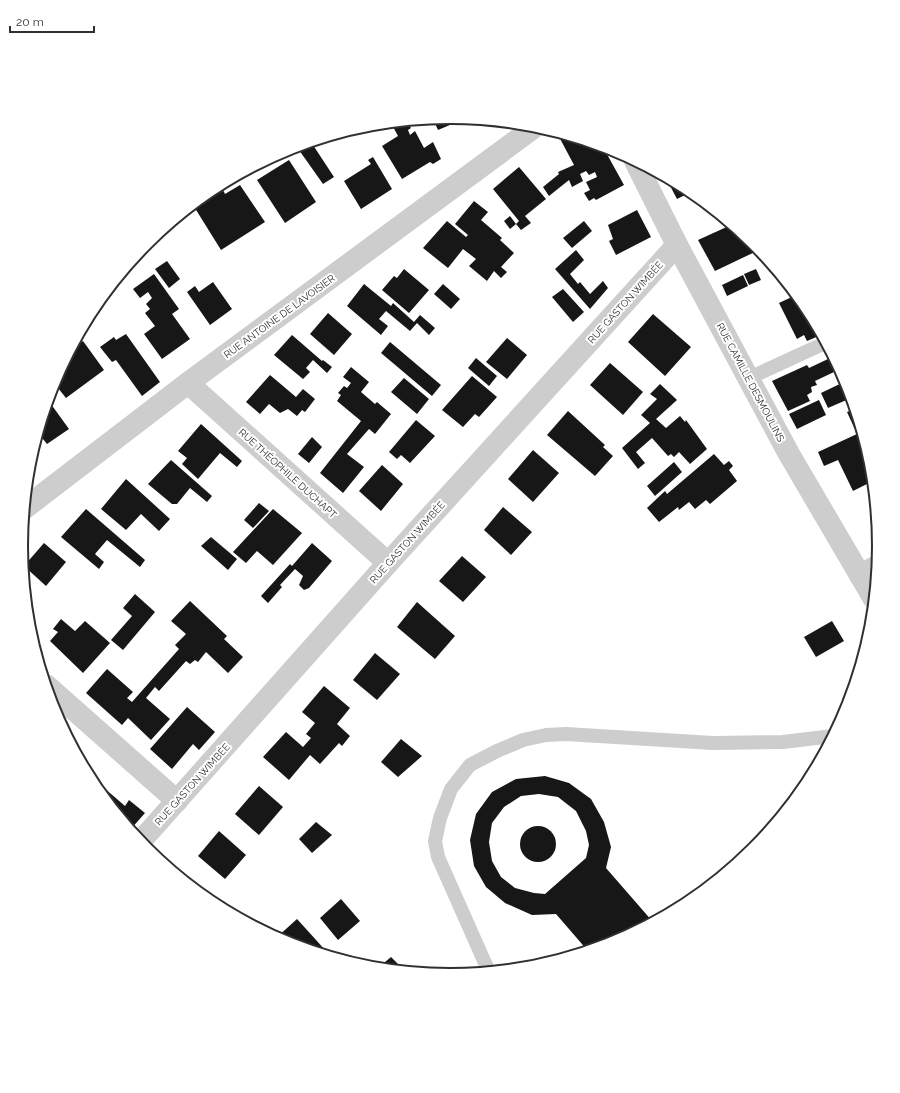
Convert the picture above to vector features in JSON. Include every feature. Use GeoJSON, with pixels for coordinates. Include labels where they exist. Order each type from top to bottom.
{"type":"FeatureCollection","features":[{"type":"Feature","properties":{"kind":"street","name":"RUE ANTOINE DE LAVOISIER"},"geometry":{"type":"LineString","coordinates":[[31,504],[188,383],[528,132]]}},
{"type":"Feature","properties":{"kind":"street","name":"RUE CAMILLE DESMOULINS"},"geometry":{"type":"LineString","coordinates":[[639,169],[677,245],[789,454],[868,571],[870,582]]}},
{"type":"Feature","properties":{"kind":"street","name":"RUE GASTON WIMBÉE"},"geometry":{"type":"LineString","coordinates":[[144,837],[388,563],[677,245]]}},
{"type":"Feature","properties":{"kind":"street","name":"RUE THÉOPHILE DUCHAPT"},"geometry":{"type":"LineString","coordinates":[[188,383],[388,563]]}},
{"type":"Feature","properties":{"kind":"street"},"geometry":{"type":"LineString","coordinates":[[54,692],[177,801]]}},
{"type":"Feature","properties":{"kind":"lane"},"geometry":{"type":"LineString","coordinates":[[749,378],[820,345]]}},
{"type":"Feature","properties":{"kind":"lane"},"geometry":{"type":"LineString","coordinates":[[487,967],[446,878],[438,857],[435,841],[440,818],[451,789],[470,765],[523,740],[546,735],[566,734],[713,743],[783,742],[826,737]]}},
{"type":"Feature","properties":{"kind":"building"},"geometry":{"type":"Polygon","coordinates":[[[452,124],[438,130],[436,125],[452,124]]]}},
{"type":"Feature","properties":{"kind":"building"},"geometry":{"type":"Polygon","coordinates":[[[410,126],[411,128],[408,130],[410,135],[415,131],[424,148],[433,142],[441,159],[433,164],[430,162],[402,179],[382,146],[398,136],[394,128],[410,126]]]}},
{"type":"Feature","properties":{"kind":"building"},"geometry":{"type":"Polygon","coordinates":[[[560,139],[608,156],[624,185],[596,200],[594,198],[589,201],[584,193],[590,190],[586,182],[597,177],[595,172],[589,175],[586,171],[580,174],[583,181],[572,187],[569,180],[549,196],[543,187],[559,174],[558,172],[574,165],[560,139]]]}},
{"type":"Feature","properties":{"kind":"building"},"geometry":{"type":"Polygon","coordinates":[[[314,147],[334,177],[323,184],[301,152],[314,147]]]}},
{"type":"Feature","properties":{"kind":"building"},"geometry":{"type":"Polygon","coordinates":[[[373,157],[392,189],[361,209],[344,181],[371,164],[368,160],[373,157]]]}},
{"type":"Feature","properties":{"kind":"building"},"geometry":{"type":"Polygon","coordinates":[[[289,160],[316,202],[285,223],[257,180],[289,160]]]}},
{"type":"Feature","properties":{"kind":"building"},"geometry":{"type":"Polygon","coordinates":[[[519,167],[546,199],[525,216],[531,223],[521,230],[516,224],[519,221],[493,189],[519,167]]]}},
{"type":"Feature","properties":{"kind":"building"},"geometry":{"type":"Polygon","coordinates":[[[240,185],[265,222],[221,250],[196,210],[224,191],[225,194],[240,185]]]}},
{"type":"Feature","properties":{"kind":"building"},"geometry":{"type":"Polygon","coordinates":[[[671,188],[684,196],[677,199],[671,188]]]}},
{"type":"Feature","properties":{"kind":"building"},"geometry":{"type":"Polygon","coordinates":[[[474,201],[488,212],[481,220],[502,238],[500,240],[514,253],[501,267],[507,272],[501,278],[494,271],[487,281],[469,266],[476,259],[463,249],[448,268],[423,248],[447,221],[466,237],[468,235],[455,224],[474,201]]]}},
{"type":"Feature","properties":{"kind":"building"},"geometry":{"type":"Polygon","coordinates":[[[637,210],[651,237],[616,255],[609,241],[613,239],[608,225],[637,210]]]}},
{"type":"Feature","properties":{"kind":"building"},"geometry":{"type":"Polygon","coordinates":[[[510,216],[516,224],[510,229],[504,221],[510,216]]]}},
{"type":"Feature","properties":{"kind":"building"},"geometry":{"type":"Polygon","coordinates":[[[584,221],[592,231],[572,248],[563,238],[584,221]]]}},
{"type":"Feature","properties":{"kind":"building"},"geometry":{"type":"Polygon","coordinates":[[[726,227],[753,253],[715,271],[698,240],[726,227]]]}},
{"type":"Feature","properties":{"kind":"building"},"geometry":{"type":"Polygon","coordinates":[[[576,250],[584,260],[570,274],[578,284],[580,282],[590,294],[603,281],[608,288],[590,309],[555,269],[576,250]]]}},
{"type":"Feature","properties":{"kind":"building"},"geometry":{"type":"Polygon","coordinates":[[[167,261],[180,279],[169,288],[155,269],[167,261]]]}},
{"type":"Feature","properties":{"kind":"building"},"geometry":{"type":"Polygon","coordinates":[[[404,269],[429,290],[409,313],[382,290],[394,276],[397,278],[404,269]]]}},
{"type":"Feature","properties":{"kind":"building"},"geometry":{"type":"Polygon","coordinates":[[[756,269],[761,280],[749,285],[744,274],[756,269]]]}},
{"type":"Feature","properties":{"kind":"building"},"geometry":{"type":"Polygon","coordinates":[[[154,274],[179,309],[172,314],[190,339],[162,359],[144,334],[155,326],[145,313],[150,309],[146,304],[152,298],[148,292],[140,298],[133,289],[154,274]]]}},
{"type":"Feature","properties":{"kind":"building"},"geometry":{"type":"Polygon","coordinates":[[[743,275],[748,286],[727,296],[722,285],[743,275]]]}},
{"type":"Feature","properties":{"kind":"building"},"geometry":{"type":"Polygon","coordinates":[[[213,282],[232,309],[210,325],[187,292],[195,286],[199,292],[213,282]]]}},
{"type":"Feature","properties":{"kind":"building"},"geometry":{"type":"Polygon","coordinates":[[[364,284],[391,306],[393,303],[414,322],[420,315],[435,328],[429,335],[417,323],[410,331],[386,311],[379,319],[388,326],[381,335],[347,306],[364,284]]]}},
{"type":"Feature","properties":{"kind":"building"},"geometry":{"type":"Polygon","coordinates":[[[443,284],[460,299],[451,309],[434,294],[443,284]]]}},
{"type":"Feature","properties":{"kind":"building"},"geometry":{"type":"Polygon","coordinates":[[[563,289],[584,312],[573,322],[552,297],[563,289]]]}},
{"type":"Feature","properties":{"kind":"building"},"geometry":{"type":"Polygon","coordinates":[[[791,298],[816,337],[807,341],[804,335],[797,339],[779,303],[791,298]]]}},
{"type":"Feature","properties":{"kind":"building"},"geometry":{"type":"Polygon","coordinates":[[[328,313],[352,334],[334,355],[310,334],[328,313]]]}},
{"type":"Feature","properties":{"kind":"building"},"geometry":{"type":"Polygon","coordinates":[[[653,314],[691,347],[665,376],[628,342],[653,314]]]}},
{"type":"Feature","properties":{"kind":"building"},"geometry":{"type":"Polygon","coordinates":[[[126,334],[160,382],[142,396],[116,360],[112,362],[100,347],[114,337],[116,340],[126,334]]]}},
{"type":"Feature","properties":{"kind":"building"},"geometry":{"type":"Polygon","coordinates":[[[292,335],[322,361],[323,360],[332,367],[327,373],[313,360],[306,368],[310,372],[303,379],[274,355],[292,335]]]}},
{"type":"Feature","properties":{"kind":"building"},"geometry":{"type":"Polygon","coordinates":[[[507,338],[527,355],[507,379],[486,362],[507,338]]]}},
{"type":"Feature","properties":{"kind":"building"},"geometry":{"type":"Polygon","coordinates":[[[83,341],[104,370],[66,398],[59,389],[83,341]]]}},
{"type":"Feature","properties":{"kind":"building"},"geometry":{"type":"Polygon","coordinates":[[[390,342],[441,385],[432,396],[381,353],[390,342]]]}},
{"type":"Feature","properties":{"kind":"building"},"geometry":{"type":"Polygon","coordinates":[[[476,358],[497,376],[489,386],[468,368],[476,358]]]}},
{"type":"Feature","properties":{"kind":"building"},"geometry":{"type":"Polygon","coordinates":[[[828,359],[834,372],[815,381],[817,385],[811,387],[812,392],[807,395],[810,401],[788,411],[772,381],[807,365],[809,368],[828,359]]]}},
{"type":"Feature","properties":{"kind":"building"},"geometry":{"type":"Polygon","coordinates":[[[610,363],[643,392],[623,415],[590,385],[610,363]]]}},
{"type":"Feature","properties":{"kind":"building"},"geometry":{"type":"Polygon","coordinates":[[[351,367],[369,382],[361,392],[375,404],[377,402],[391,414],[375,434],[369,429],[347,454],[364,467],[343,493],[320,473],[361,421],[337,401],[341,395],[338,393],[344,386],[347,388],[351,383],[343,377],[351,367]]]}},
{"type":"Feature","properties":{"kind":"building"},"geometry":{"type":"Polygon","coordinates":[[[270,375],[296,397],[303,389],[315,399],[305,412],[302,410],[297,416],[288,409],[280,413],[269,404],[260,414],[246,402],[270,375]]]}},
{"type":"Feature","properties":{"kind":"building"},"geometry":{"type":"Polygon","coordinates":[[[472,376],[497,397],[479,417],[475,414],[463,427],[442,410],[472,376]]]}},
{"type":"Feature","properties":{"kind":"building"},"geometry":{"type":"Polygon","coordinates":[[[404,378],[429,399],[417,414],[391,392],[404,378]]]}},
{"type":"Feature","properties":{"kind":"building"},"geometry":{"type":"Polygon","coordinates":[[[660,384],[677,400],[656,419],[666,428],[680,416],[685,422],[686,420],[707,449],[690,464],[679,452],[674,457],[671,454],[668,456],[652,438],[636,452],[645,463],[638,469],[622,448],[650,423],[641,415],[657,399],[650,394],[660,384]]]}},
{"type":"Feature","properties":{"kind":"building"},"geometry":{"type":"Polygon","coordinates":[[[840,384],[846,400],[828,408],[821,393],[840,384]]]}},
{"type":"Feature","properties":{"kind":"building"},"geometry":{"type":"Polygon","coordinates":[[[819,400],[826,415],[797,429],[789,414],[819,400]]]}},
{"type":"Feature","properties":{"kind":"building"},"geometry":{"type":"Polygon","coordinates":[[[52,406],[69,429],[47,444],[42,438],[52,406]]]}},
{"type":"Feature","properties":{"kind":"building"},"geometry":{"type":"Polygon","coordinates":[[[568,411],[605,445],[603,447],[613,456],[595,476],[547,435],[568,411]]]}},
{"type":"Feature","properties":{"kind":"building"},"geometry":{"type":"Polygon","coordinates":[[[850,411],[858,437],[867,484],[853,491],[838,460],[824,466],[818,452],[857,434],[847,412],[850,411]]]}},
{"type":"Feature","properties":{"kind":"building"},"geometry":{"type":"Polygon","coordinates":[[[416,420],[435,436],[410,463],[401,455],[397,459],[389,452],[416,420]]]}},
{"type":"Feature","properties":{"kind":"building"},"geometry":{"type":"Polygon","coordinates":[[[201,424],[242,461],[237,467],[220,453],[198,479],[182,464],[187,458],[178,451],[201,424]]]}},
{"type":"Feature","properties":{"kind":"building"},"geometry":{"type":"Polygon","coordinates":[[[312,437],[322,447],[309,463],[298,454],[312,437]]]}},
{"type":"Feature","properties":{"kind":"building"},"geometry":{"type":"Polygon","coordinates":[[[533,450],[559,473],[533,502],[508,479],[533,450]]]}},
{"type":"Feature","properties":{"kind":"building"},"geometry":{"type":"Polygon","coordinates":[[[714,454],[724,465],[729,461],[733,466],[729,470],[737,481],[710,504],[706,500],[695,509],[689,502],[679,510],[678,507],[659,522],[647,508],[665,491],[667,494],[714,454]]]}},
{"type":"Feature","properties":{"kind":"building"},"geometry":{"type":"Polygon","coordinates":[[[171,460],[212,496],[207,502],[190,488],[177,504],[172,504],[148,484],[171,460]]]}},
{"type":"Feature","properties":{"kind":"building"},"geometry":{"type":"Polygon","coordinates":[[[674,462],[682,472],[655,496],[647,486],[674,462]]]}},
{"type":"Feature","properties":{"kind":"building"},"geometry":{"type":"Polygon","coordinates":[[[382,465],[403,484],[381,511],[359,491],[382,465]]]}},
{"type":"Feature","properties":{"kind":"building"},"geometry":{"type":"Polygon","coordinates":[[[126,479],[170,519],[159,531],[141,514],[126,530],[101,509],[126,479]]]}},
{"type":"Feature","properties":{"kind":"building"},"geometry":{"type":"Polygon","coordinates":[[[259,503],[269,511],[253,528],[244,520],[259,503]]]}},
{"type":"Feature","properties":{"kind":"building"},"geometry":{"type":"Polygon","coordinates":[[[503,507],[532,532],[511,555],[484,530],[503,507]]]}},
{"type":"Feature","properties":{"kind":"building"},"geometry":{"type":"Polygon","coordinates":[[[86,509],[145,560],[140,567],[107,540],[95,554],[104,562],[99,569],[61,537],[86,509]]]}},
{"type":"Feature","properties":{"kind":"building"},"geometry":{"type":"Polygon","coordinates":[[[273,509],[302,533],[273,565],[257,551],[246,563],[233,552],[273,509]]]}},
{"type":"Feature","properties":{"kind":"building"},"geometry":{"type":"Polygon","coordinates":[[[211,537],[237,559],[228,570],[201,546],[211,537]]]}},
{"type":"Feature","properties":{"kind":"building"},"geometry":{"type":"Polygon","coordinates":[[[44,543],[66,562],[46,586],[29,570],[29,561],[44,543]]]}},
{"type":"Feature","properties":{"kind":"building"},"geometry":{"type":"Polygon","coordinates":[[[312,543],[332,561],[309,588],[304,590],[299,585],[303,576],[295,569],[280,585],[282,587],[268,603],[261,596],[290,564],[292,566],[312,543]]]}},
{"type":"Feature","properties":{"kind":"building"},"geometry":{"type":"Polygon","coordinates":[[[462,556],[486,577],[463,602],[439,581],[462,556]]]}},
{"type":"Feature","properties":{"kind":"building"},"geometry":{"type":"Polygon","coordinates":[[[135,594],[155,612],[123,650],[111,640],[132,616],[123,608],[135,594]]]}},
{"type":"Feature","properties":{"kind":"building"},"geometry":{"type":"Polygon","coordinates":[[[190,601],[227,636],[224,639],[243,657],[228,673],[206,652],[198,662],[195,660],[190,664],[186,661],[159,691],[155,687],[146,698],[170,719],[151,740],[128,718],[122,725],[86,693],[107,669],[133,692],[127,698],[132,702],[179,649],[175,645],[186,634],[171,621],[190,601]]]}},
{"type":"Feature","properties":{"kind":"building"},"geometry":{"type":"Polygon","coordinates":[[[417,602],[455,636],[435,659],[397,627],[417,602]]]}},
{"type":"Feature","properties":{"kind":"building"},"geometry":{"type":"Polygon","coordinates":[[[61,619],[75,631],[85,621],[110,643],[83,673],[50,641],[58,632],[53,629],[61,619]]]}},
{"type":"Feature","properties":{"kind":"building"},"geometry":{"type":"Polygon","coordinates":[[[832,621],[844,641],[816,657],[804,637],[832,621]]]}},
{"type":"Feature","properties":{"kind":"building"},"geometry":{"type":"Polygon","coordinates":[[[375,653],[400,674],[377,700],[353,680],[375,653]]]}},
{"type":"Feature","properties":{"kind":"building"},"geometry":{"type":"Polygon","coordinates":[[[324,686],[350,708],[337,724],[350,736],[342,746],[339,743],[320,764],[310,755],[289,780],[263,757],[286,732],[303,747],[311,738],[306,734],[315,723],[302,712],[324,686]]]}},
{"type":"Feature","properties":{"kind":"building"},"geometry":{"type":"Polygon","coordinates":[[[187,707],[215,732],[199,750],[193,744],[172,769],[150,749],[187,707]]]}},
{"type":"Feature","properties":{"kind":"building"},"geometry":{"type":"Polygon","coordinates":[[[401,739],[422,756],[398,777],[381,762],[401,739]]]}},
{"type":"Feature","properties":{"kind":"building"},"geometry":{"type":"Polygon","coordinates":[[[545,776],[569,783],[591,799],[604,822],[611,847],[606,868],[650,918],[637,925],[584,947],[556,914],[532,915],[505,903],[486,887],[474,866],[470,840],[476,814],[492,792],[516,779],[545,776]],[[539,794],[521,796],[504,807],[492,823],[489,842],[492,861],[501,877],[515,888],[545,894],[586,858],[589,845],[586,831],[576,811],[558,797],[539,794]]]}},
{"type":"Feature","properties":{"kind":"building"},"geometry":{"type":"Polygon","coordinates":[[[259,786],[283,807],[259,835],[235,814],[259,786]]]}},
{"type":"Feature","properties":{"kind":"building"},"geometry":{"type":"Polygon","coordinates":[[[104,788],[125,806],[129,800],[145,813],[134,826],[104,788]]]}},
{"type":"Feature","properties":{"kind":"building"},"geometry":{"type":"Polygon","coordinates":[[[316,822],[332,835],[312,853],[299,839],[316,822]]]}},
{"type":"Feature","properties":{"kind":"building"},"geometry":{"type":"Polygon","coordinates":[[[538,826],[551,831],[556,844],[551,857],[538,862],[525,857],[520,844],[525,831],[538,826]]]}},
{"type":"Feature","properties":{"kind":"building"},"geometry":{"type":"Polygon","coordinates":[[[219,831],[246,855],[225,879],[198,856],[219,831]]]}},
{"type":"Feature","properties":{"kind":"building"},"geometry":{"type":"Polygon","coordinates":[[[341,899],[360,921],[338,940],[320,918],[341,899]]]}},
{"type":"Feature","properties":{"kind":"building"},"geometry":{"type":"Polygon","coordinates":[[[297,919],[324,949],[314,946],[282,933],[297,919]]]}},
{"type":"Feature","properties":{"kind":"building"},"geometry":{"type":"Polygon","coordinates":[[[391,957],[400,966],[395,965],[384,963],[391,957]]]}}]}
